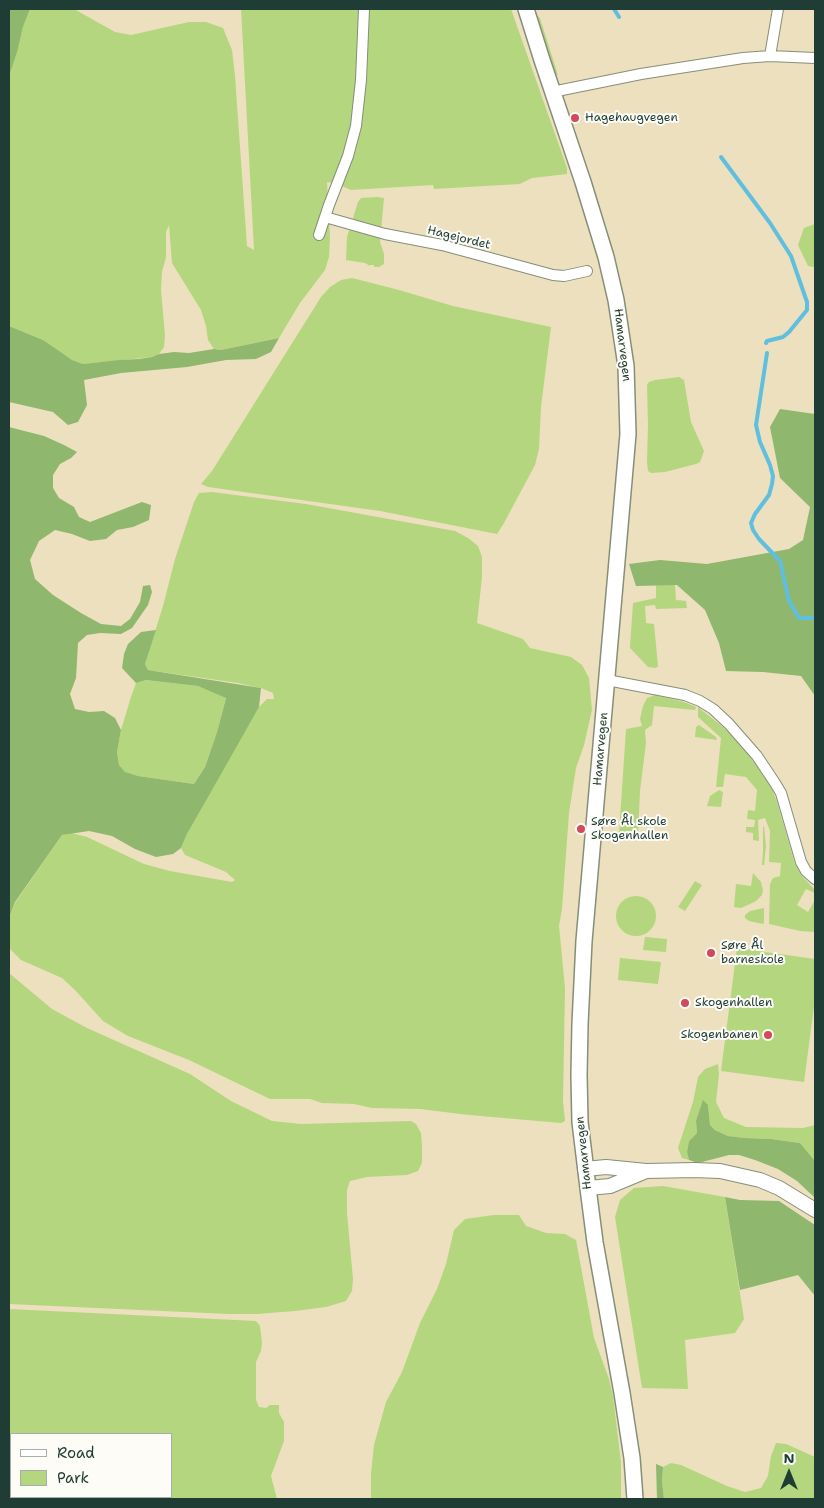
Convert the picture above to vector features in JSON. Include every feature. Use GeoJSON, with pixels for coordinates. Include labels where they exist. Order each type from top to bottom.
{"type":"FeatureCollection","features":[{"type":"Feature","properties":{"kind":"main road","name":"Hamarvegen"},"geometry":{"type":"LineString","coordinates":[[526,9],[606,258],[616,300],[626,366],[628,434],[584,941],[580,1024],[580,1122],[595,1242],[624,1402],[632,1458],[635,1499]]}},
{"type":"Feature","properties":{"kind":"main road"},"geometry":{"type":"LineString","coordinates":[[586,1169],[606,1167],[646,1171],[694,1170],[740,1175],[760,1180],[779,1188],[815,1210]]}},
{"type":"Feature","properties":{"kind":"main road"},"geometry":{"type":"LineString","coordinates":[[588,1188],[610,1186],[646,1171]]}},
{"type":"Feature","properties":{"kind":"street"},"geometry":{"type":"LineString","coordinates":[[319,235],[345,164],[356,126],[361,80],[364,9]]}},
{"type":"Feature","properties":{"kind":"street"},"geometry":{"type":"LineString","coordinates":[[770,56],[778,9]]}},
{"type":"Feature","properties":{"kind":"street"},"geometry":{"type":"LineString","coordinates":[[552,92],[705,63],[743,58],[770,56],[815,58]]}},
{"type":"Feature","properties":{"kind":"street","name":"Hagejordet"},"geometry":{"type":"LineString","coordinates":[[325,217],[385,234],[442,246],[553,275],[564,276],[587,271]]}},
{"type":"Feature","properties":{"kind":"street"},"geometry":{"type":"LineString","coordinates":[[607,680],[685,696],[713,709],[729,724],[757,756],[775,783],[781,794],[801,862],[815,879]]}},
{"type":"Feature","properties":{"kind":"green space"},"geometry":{"type":"Polygon","coordinates":[[[9,9],[30,9],[9,76],[9,9]]]}},
{"type":"Feature","properties":{"kind":"green space"},"geometry":{"type":"Polygon","coordinates":[[[30,9],[74,9],[115,32],[131,35],[189,22],[206,22],[223,28],[232,50],[235,76],[247,246],[254,250],[241,9],[511,9],[567,168],[567,174],[532,178],[520,184],[434,189],[433,185],[351,190],[335,183],[327,182],[330,237],[329,257],[325,270],[300,303],[279,338],[221,350],[214,349],[208,340],[201,310],[172,263],[169,225],[166,232],[166,257],[162,272],[161,290],[165,336],[164,347],[159,354],[152,357],[83,364],[57,351],[43,340],[9,326],[9,76],[30,9]]]}},
{"type":"Feature","properties":{"kind":"green space"},"geometry":{"type":"Polygon","coordinates":[[[538,16],[558,75],[553,73],[536,17],[538,16]]]}},
{"type":"Feature","properties":{"kind":"green space"},"geometry":{"type":"Polygon","coordinates":[[[361,198],[384,198],[380,242],[384,254],[384,264],[374,267],[374,265],[370,266],[365,263],[346,260],[347,237],[358,202],[361,198]]]}},
{"type":"Feature","properties":{"kind":"green space"},"geometry":{"type":"Polygon","coordinates":[[[815,224],[814,267],[808,266],[798,245],[804,228],[815,224]]]}},
{"type":"Feature","properties":{"kind":"green space"},"geometry":{"type":"Polygon","coordinates":[[[352,278],[453,306],[551,327],[541,407],[539,449],[535,465],[497,534],[380,511],[208,487],[201,484],[212,471],[321,297],[330,287],[341,280],[352,278]]]}},
{"type":"Feature","properties":{"kind":"green space"},"geometry":{"type":"Polygon","coordinates":[[[9,326],[43,340],[72,360],[83,364],[139,359],[174,352],[189,353],[214,349],[221,350],[279,338],[271,352],[256,359],[226,360],[187,367],[121,373],[84,380],[87,405],[78,422],[68,425],[53,412],[9,402],[9,326]]]}},
{"type":"Feature","properties":{"kind":"green space"},"geometry":{"type":"Polygon","coordinates":[[[679,377],[684,380],[691,422],[704,451],[700,462],[696,464],[665,472],[651,473],[648,471],[647,462],[647,385],[655,380],[679,377]]]}},
{"type":"Feature","properties":{"kind":"green space"},"geometry":{"type":"Polygon","coordinates":[[[780,409],[815,414],[815,696],[801,676],[726,671],[719,643],[705,610],[677,585],[636,586],[629,564],[660,560],[707,564],[789,549],[803,540],[810,507],[780,478],[770,427],[780,409]]]}},
{"type":"Feature","properties":{"kind":"green space"},"geometry":{"type":"Polygon","coordinates":[[[9,427],[44,436],[77,452],[60,464],[53,475],[53,488],[59,498],[74,507],[79,517],[90,522],[142,502],[151,505],[149,520],[133,527],[117,530],[106,539],[90,541],[55,530],[39,541],[30,560],[35,579],[53,595],[101,624],[121,626],[130,619],[140,602],[143,586],[150,585],[152,592],[148,605],[132,628],[121,634],[100,633],[87,635],[78,643],[76,678],[70,694],[75,709],[89,712],[104,711],[115,718],[121,730],[117,752],[119,765],[125,772],[138,776],[194,784],[205,767],[226,698],[198,686],[146,680],[136,683],[122,668],[128,644],[141,632],[156,630],[145,664],[148,670],[261,688],[259,707],[187,834],[181,848],[173,854],[156,857],[135,849],[112,836],[89,831],[62,835],[15,902],[9,918],[9,427]]]}},
{"type":"Feature","properties":{"kind":"green space"},"geometry":{"type":"Polygon","coordinates":[[[212,492],[306,504],[455,531],[478,546],[482,557],[482,577],[477,623],[523,639],[530,648],[571,657],[582,665],[589,678],[592,710],[584,745],[576,768],[569,813],[559,926],[565,988],[563,1101],[565,1121],[561,1123],[420,1109],[372,1108],[354,1104],[322,1103],[310,1099],[270,1099],[189,1060],[128,1036],[103,1021],[62,978],[21,960],[9,948],[9,918],[15,903],[62,835],[71,833],[87,837],[144,864],[170,871],[232,882],[235,880],[226,872],[185,855],[181,848],[233,750],[259,707],[267,699],[274,699],[273,693],[261,688],[238,683],[148,670],[145,664],[175,559],[194,502],[199,493],[212,492]]]}},
{"type":"Feature","properties":{"kind":"green space"},"geometry":{"type":"Polygon","coordinates":[[[656,585],[675,585],[676,600],[686,601],[687,608],[656,609],[655,605],[645,606],[646,623],[654,624],[658,666],[656,668],[648,667],[630,646],[633,603],[656,598],[656,585]]]}},
{"type":"Feature","properties":{"kind":"green space"},"geometry":{"type":"Polygon","coordinates":[[[146,680],[198,686],[226,697],[205,767],[194,784],[125,773],[119,765],[117,752],[121,730],[131,697],[136,683],[146,680]]]}},
{"type":"Feature","properties":{"kind":"green space"},"geometry":{"type":"Polygon","coordinates":[[[655,695],[696,707],[695,710],[654,706],[652,725],[645,730],[646,743],[640,791],[638,836],[619,834],[626,729],[642,726],[640,719],[643,706],[647,698],[655,695]]]}},
{"type":"Feature","properties":{"kind":"green space"},"geometry":{"type":"Polygon","coordinates":[[[698,707],[724,728],[743,747],[771,786],[795,864],[802,876],[815,890],[815,893],[806,889],[797,905],[808,912],[815,900],[815,932],[800,931],[769,924],[770,884],[773,878],[780,876],[781,863],[769,862],[770,831],[765,818],[758,820],[759,841],[753,840],[753,833],[746,832],[746,827],[754,827],[755,820],[747,819],[748,810],[755,811],[757,790],[746,777],[725,774],[723,787],[716,787],[721,738],[698,717],[698,707]]]}},
{"type":"Feature","properties":{"kind":"green space"},"geometry":{"type":"Polygon","coordinates":[[[699,725],[716,737],[717,740],[695,737],[696,727],[699,725]]]}},
{"type":"Feature","properties":{"kind":"green space"},"geometry":{"type":"Polygon","coordinates":[[[719,790],[723,792],[721,807],[707,806],[710,796],[719,790]]]}},
{"type":"Feature","properties":{"kind":"green space"},"geometry":{"type":"Polygon","coordinates":[[[763,827],[766,846],[764,865],[762,865],[763,827]]]}},
{"type":"Feature","properties":{"kind":"green space"},"geometry":{"type":"Polygon","coordinates":[[[753,873],[761,882],[762,895],[756,901],[741,908],[734,907],[736,884],[751,886],[753,873]]]}},
{"type":"Feature","properties":{"kind":"green space"},"geometry":{"type":"Polygon","coordinates":[[[695,881],[702,885],[685,911],[678,907],[695,881]]]}},
{"type":"Feature","properties":{"kind":"green space"},"geometry":{"type":"Polygon","coordinates":[[[640,896],[647,899],[653,905],[656,916],[655,924],[647,933],[640,936],[632,936],[625,933],[617,924],[616,912],[619,905],[628,897],[640,896]]]}},
{"type":"Feature","properties":{"kind":"green space"},"geometry":{"type":"Polygon","coordinates":[[[764,908],[763,924],[749,921],[745,918],[745,915],[750,911],[764,908]]]}},
{"type":"Feature","properties":{"kind":"green space"},"geometry":{"type":"Polygon","coordinates":[[[645,937],[667,939],[666,952],[643,950],[645,937]]]}},
{"type":"Feature","properties":{"kind":"green space","name":"Skogenbanen"},"geometry":{"type":"Polygon","coordinates":[[[737,948],[815,959],[815,999],[804,1082],[721,1071],[737,948]]]}},
{"type":"Feature","properties":{"kind":"green space"},"geometry":{"type":"Polygon","coordinates":[[[620,958],[661,962],[658,984],[618,980],[620,958]]]}},
{"type":"Feature","properties":{"kind":"green space"},"geometry":{"type":"Polygon","coordinates":[[[9,973],[52,1009],[87,1028],[190,1074],[231,1101],[272,1121],[301,1124],[411,1121],[416,1124],[421,1133],[422,1146],[422,1163],[418,1171],[407,1175],[367,1177],[350,1181],[347,1190],[347,1213],[353,1279],[352,1291],[346,1301],[326,1307],[257,1314],[9,1304],[9,973]]]}},
{"type":"Feature","properties":{"kind":"green space"},"geometry":{"type":"Polygon","coordinates":[[[718,1064],[719,1074],[716,1102],[724,1118],[746,1127],[803,1128],[815,1125],[815,1161],[800,1143],[728,1136],[715,1130],[710,1125],[708,1105],[696,1121],[697,1133],[689,1141],[687,1152],[689,1160],[682,1158],[678,1148],[693,1102],[698,1077],[705,1069],[718,1064]]]}},
{"type":"Feature","properties":{"kind":"green space"},"geometry":{"type":"Polygon","coordinates":[[[703,1100],[708,1105],[710,1125],[715,1130],[728,1136],[800,1143],[815,1161],[815,1198],[797,1181],[778,1169],[739,1155],[729,1155],[698,1163],[689,1160],[687,1152],[689,1141],[697,1133],[696,1121],[703,1100]]]}},
{"type":"Feature","properties":{"kind":"green space"},"geometry":{"type":"Polygon","coordinates":[[[663,1186],[725,1197],[744,1319],[735,1333],[685,1340],[688,1389],[642,1388],[615,1217],[620,1200],[634,1188],[663,1186]]]}},
{"type":"Feature","properties":{"kind":"green space"},"geometry":{"type":"Polygon","coordinates":[[[725,1197],[740,1200],[779,1201],[815,1225],[815,1296],[798,1275],[740,1290],[725,1197]]]}},
{"type":"Feature","properties":{"kind":"green space"},"geometry":{"type":"Polygon","coordinates":[[[494,1215],[519,1215],[526,1226],[546,1233],[565,1234],[576,1240],[594,1338],[613,1396],[621,1463],[621,1499],[371,1499],[374,1445],[386,1402],[402,1372],[420,1323],[437,1289],[446,1264],[454,1230],[465,1219],[494,1215]]]}},
{"type":"Feature","properties":{"kind":"green space"},"geometry":{"type":"Polygon","coordinates":[[[9,1309],[256,1321],[260,1326],[262,1343],[256,1362],[256,1400],[259,1407],[266,1408],[270,1405],[279,1405],[279,1413],[284,1422],[284,1441],[271,1476],[277,1499],[9,1499],[9,1309]]]}},
{"type":"Feature","properties":{"kind":"green space"},"geometry":{"type":"Polygon","coordinates":[[[776,1443],[786,1444],[815,1457],[815,1499],[664,1499],[663,1467],[671,1463],[681,1465],[745,1492],[761,1488],[768,1476],[771,1456],[776,1443]]]}},
{"type":"Feature","properties":{"kind":"green space"},"geometry":{"type":"Polygon","coordinates":[[[656,1464],[663,1467],[664,1499],[657,1499],[656,1464]]]}},
{"type":"Feature","properties":{"kind":"waterway"},"geometry":{"type":"LineString","coordinates":[[614,9],[619,17]]}},
{"type":"Feature","properties":{"kind":"waterway"},"geometry":{"type":"LineString","coordinates":[[721,157],[770,223],[791,256],[807,302],[807,310],[789,332],[783,337],[767,341],[766,343]]}},
{"type":"Feature","properties":{"kind":"waterway"},"geometry":{"type":"LineString","coordinates":[[767,353],[756,425],[760,442],[773,476],[769,495],[755,514],[751,523],[759,539],[780,561],[789,601],[799,618],[815,619]]}},
{"type":"Feature","properties":{"kind":"place","name":"Hagehaugvegen"},"geometry":{"type":"Point","coordinates":[575,118]}},
{"type":"Feature","properties":{"kind":"place","name":"Søre Ål skole Skogenhallen"},"geometry":{"type":"Point","coordinates":[581,829]}},
{"type":"Feature","properties":{"kind":"place","name":"Søre Ål barneskole"},"geometry":{"type":"Point","coordinates":[711,953]}},
{"type":"Feature","properties":{"kind":"place","name":"Skogenhallen"},"geometry":{"type":"Point","coordinates":[685,1003]}},
{"type":"Feature","properties":{"kind":"place","name":"Skogenbanen"},"geometry":{"type":"Point","coordinates":[768,1035]}}]}
